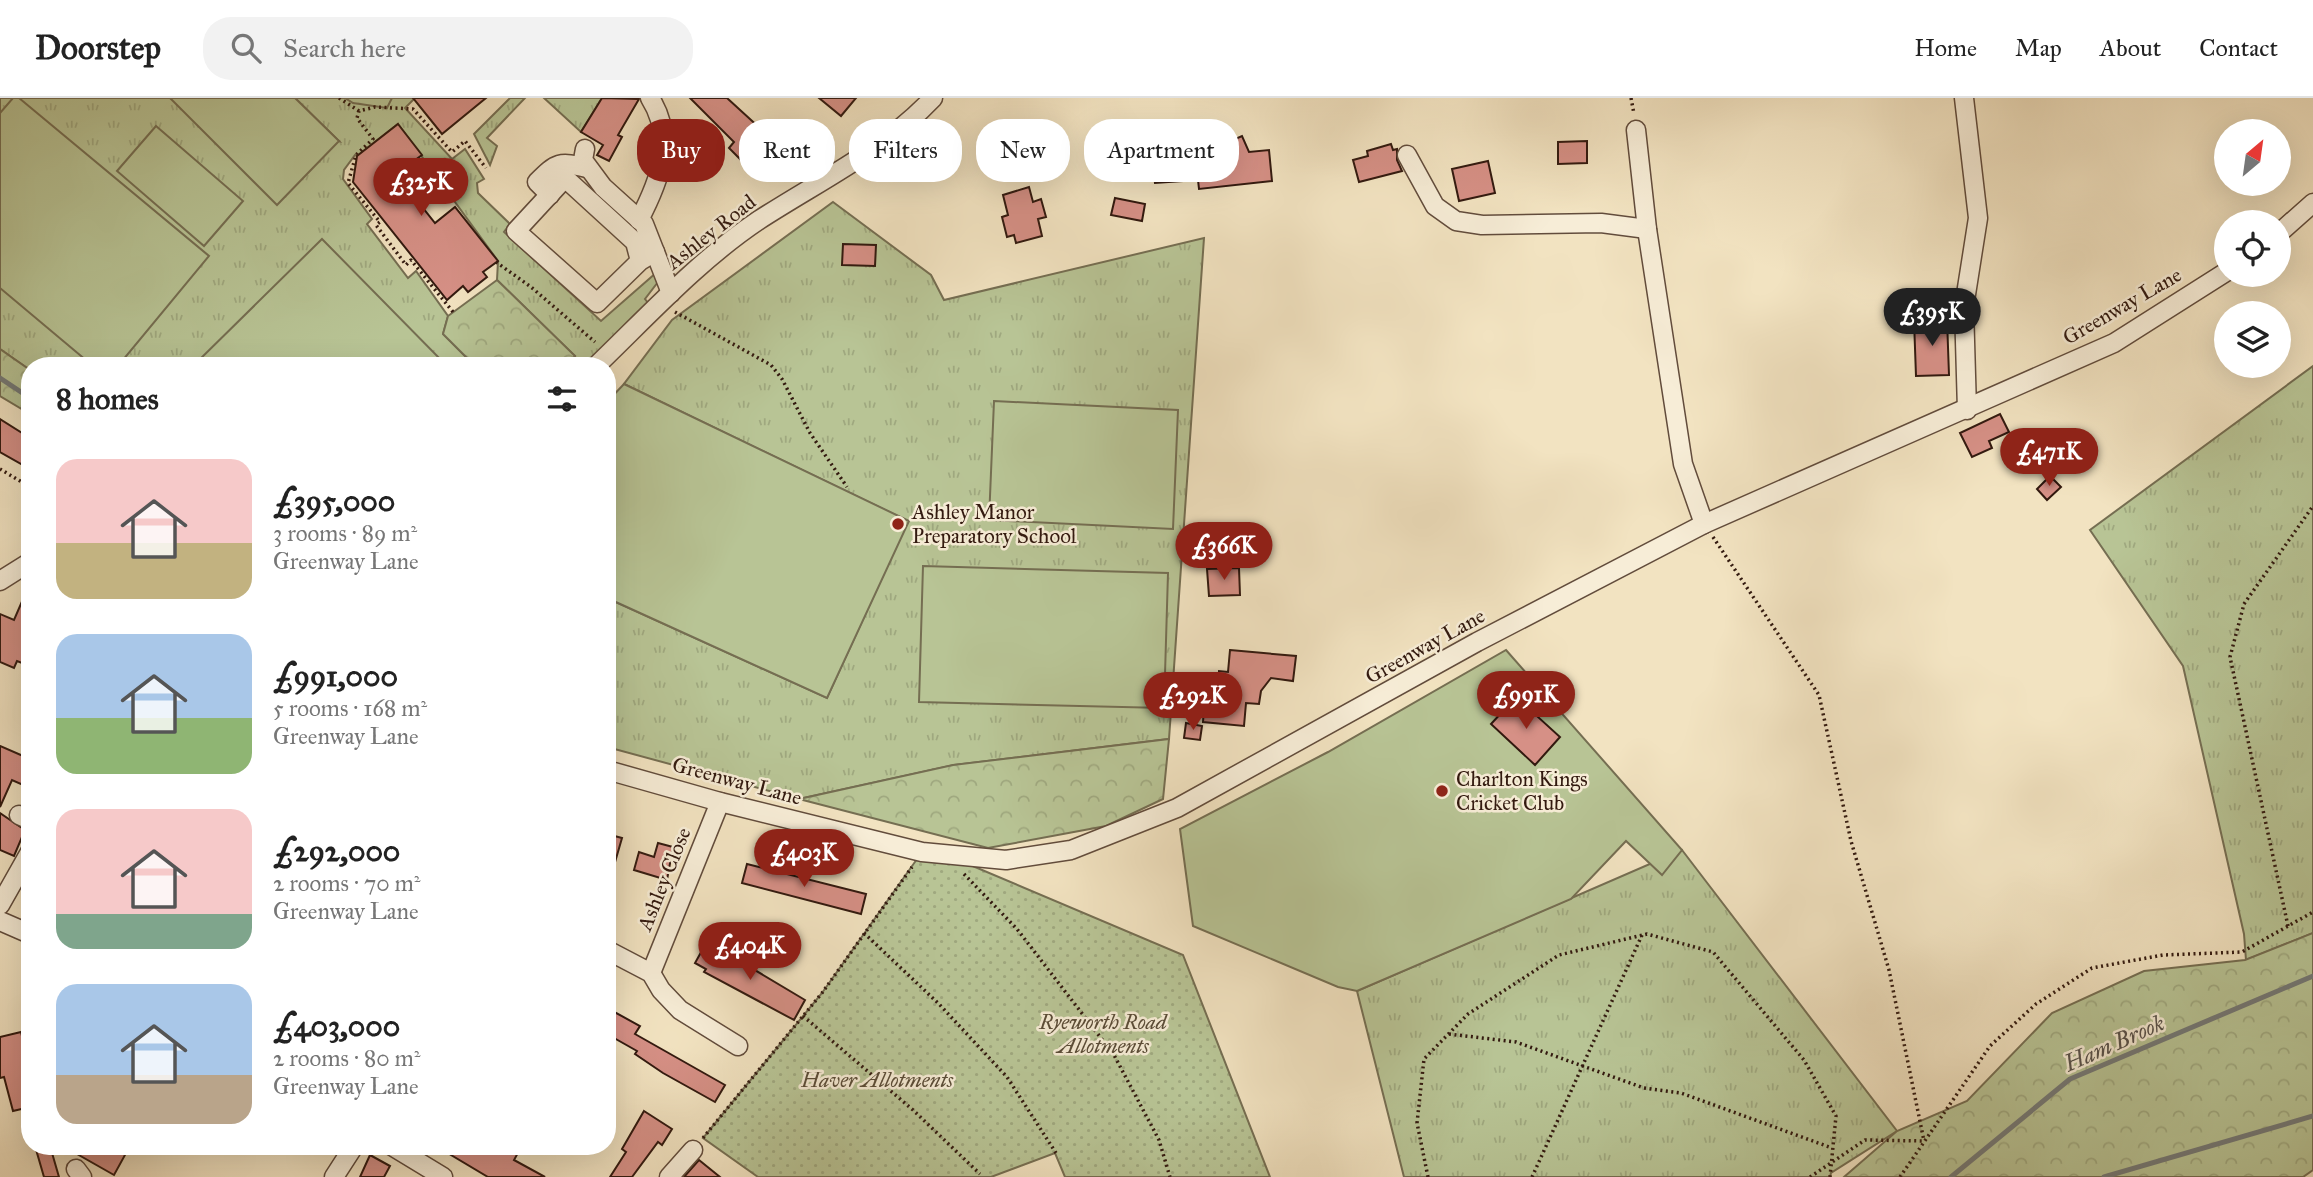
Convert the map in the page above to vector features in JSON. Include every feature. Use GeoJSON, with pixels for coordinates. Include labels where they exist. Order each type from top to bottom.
{"type":"FeatureCollection","features":[{"type":"Feature","properties":{"kind":"street"},"geometry":{"type":"LineString","coordinates":[[639,219],[656,187],[665,151],[663,128],[650,98]]}},
{"type":"Feature","properties":{"kind":"street","name":"Ashley Road"},"geometry":{"type":"LineString","coordinates":[[605,357],[670,295],[758,221],[873,150],[933,98]]}},
{"type":"Feature","properties":{"kind":"street"},"geometry":{"type":"LineString","coordinates":[[1965,98],[1978,218],[1965,307],[1967,410]]}},
{"type":"Feature","properties":{"kind":"street"},"geometry":{"type":"LineString","coordinates":[[1636,130],[1647,229],[1683,464],[1704,524]]}},
{"type":"Feature","properties":{"kind":"street"},"geometry":{"type":"LineString","coordinates":[[584,149],[583,160],[587,168],[603,187],[639,219],[648,257]]}},
{"type":"Feature","properties":{"kind":"street"},"geometry":{"type":"LineString","coordinates":[[1407,155],[1435,206],[1457,221],[1482,225],[1601,223],[1647,229]]}},
{"type":"Feature","properties":{"kind":"street"},"geometry":{"type":"LineString","coordinates":[[550,195],[537,182],[553,165],[564,163],[587,168]]}},
{"type":"Feature","properties":{"kind":"street"},"geometry":{"type":"LineString","coordinates":[[648,257],[597,303],[516,231],[565,178],[635,242],[648,257],[670,295]]}},
{"type":"Feature","properties":{"kind":"street"},"geometry":{"type":"LineString","coordinates":[[2291,222],[2313,203]]}},
{"type":"Feature","properties":{"kind":"street","name":"Greenway Lane"},"geometry":{"type":"LineString","coordinates":[[616,773],[720,802],[922,852],[1006,860],[1070,850],[1177,808],[1477,642],[1704,524],[2114,343],[2214,280]]}},
{"type":"Feature","properties":{"kind":"street"},"geometry":{"type":"LineString","coordinates":[[0,580],[21,567]]}},
{"type":"Feature","properties":{"kind":"street","name":"Ashley Close"},"geometry":{"type":"LineString","coordinates":[[651,973],[720,802]]}},
{"type":"Feature","properties":{"kind":"street"},"geometry":{"type":"LineString","coordinates":[[0,905],[21,868]]}},
{"type":"Feature","properties":{"kind":"street"},"geometry":{"type":"LineString","coordinates":[[0,921],[21,930]]}},
{"type":"Feature","properties":{"kind":"street"},"geometry":{"type":"LineString","coordinates":[[616,955],[651,973],[661,990],[680,1010],[738,1046]]}},
{"type":"Feature","properties":{"kind":"street"},"geometry":{"type":"LineString","coordinates":[[668,1177],[693,1150]]}},
{"type":"Feature","properties":{"kind":"street"},"geometry":{"type":"LineString","coordinates":[[334,1177],[348,1155]]}},
{"type":"Feature","properties":{"kind":"street"},"geometry":{"type":"LineString","coordinates":[[407,1155],[443,1177]]}},
{"type":"Feature","properties":{"kind":"path"},"geometry":{"type":"LineString","coordinates":[[339,98],[359,111],[374,107],[413,108],[452,152],[465,141],[486,168]]}},
{"type":"Feature","properties":{"kind":"path"},"geometry":{"type":"LineString","coordinates":[[359,111],[357,118],[373,139],[356,155],[348,183],[380,222],[376,225],[406,265],[411,260],[453,312]]}},
{"type":"Feature","properties":{"kind":"path"},"geometry":{"type":"LineString","coordinates":[[670,295],[676,315],[771,365],[782,379],[810,433],[847,487]]}},
{"type":"Feature","properties":{"kind":"path"},"geometry":{"type":"LineString","coordinates":[[0,469],[21,481]]}},
{"type":"Feature","properties":{"kind":"path"},"geometry":{"type":"LineString","coordinates":[[2288,926],[2230,657],[2244,604],[2313,506]]}},
{"type":"Feature","properties":{"kind":"path"},"geometry":{"type":"LineString","coordinates":[[1704,524],[1819,695],[1851,841],[1889,970],[1924,1141]]}},
{"type":"Feature","properties":{"kind":"path"},"geometry":{"type":"LineString","coordinates":[[693,1150],[803,1016],[922,852]]}},
{"type":"Feature","properties":{"kind":"path"},"geometry":{"type":"LineString","coordinates":[[949,856],[1017,929],[1114,1055],[1159,1140],[1170,1177]]}},
{"type":"Feature","properties":{"kind":"path"},"geometry":{"type":"LineString","coordinates":[[1900,1177],[1990,1046],[2036,1004],[2092,968],[2163,955],[2242,952],[2313,912]]}},
{"type":"Feature","properties":{"kind":"path"},"geometry":{"type":"LineString","coordinates":[[864,933],[939,1004],[1007,1077],[1056,1153]]}},
{"type":"Feature","properties":{"kind":"path"},"geometry":{"type":"LineString","coordinates":[[1532,1177],[1642,935]]}},
{"type":"Feature","properties":{"kind":"path"},"geometry":{"type":"LineString","coordinates":[[1428,1177],[1417,1124],[1424,1059],[1468,1014],[1559,955],[1642,935],[1713,952],[1804,1060],[1836,1116],[1830,1177]]}},
{"type":"Feature","properties":{"kind":"path"},"geometry":{"type":"LineString","coordinates":[[803,1016],[913,1110],[979,1174]]}},
{"type":"Feature","properties":{"kind":"path"},"geometry":{"type":"LineString","coordinates":[[1449,1034],[1517,1042],[1644,1088],[1681,1093],[1832,1148]]}},
{"type":"Feature","properties":{"kind":"path"},"geometry":{"type":"LineString","coordinates":[[1810,1177],[1865,1140],[1924,1141]]}},
{"type":"Feature","properties":{"kind":"green space"},"geometry":{"type":"Polygon","coordinates":[[[0,98],[170,98],[339,141],[295,98],[415,98],[405,108],[452,159],[465,149],[484,179],[477,183],[478,193],[510,224],[504,232],[601,321],[657,272],[661,278],[645,299],[652,308],[603,357],[574,357],[497,280],[498,261],[398,124],[355,155],[344,170],[343,179],[372,219],[367,224],[408,278],[416,271],[448,316],[443,334],[466,357],[21,357],[21,364],[0,349],[0,98]]]}},
{"type":"Feature","properties":{"kind":"green space"},"geometry":{"type":"Polygon","coordinates":[[[13,98],[19,98],[209,256],[125,357],[82,357],[0,288],[0,113],[13,98]]]}},
{"type":"Feature","properties":{"kind":"green space"},"geometry":{"type":"Polygon","coordinates":[[[170,98],[295,98],[339,141],[277,205],[170,98]]]}},
{"type":"Feature","properties":{"kind":"green space"},"geometry":{"type":"Polygon","coordinates":[[[345,98],[392,98],[387,108],[353,103],[345,98]]]}},
{"type":"Feature","properties":{"kind":"green space"},"geometry":{"type":"Polygon","coordinates":[[[510,98],[525,98],[487,138],[497,146],[490,165],[474,134],[510,98]]]}},
{"type":"Feature","properties":{"kind":"green space"},"geometry":{"type":"Polygon","coordinates":[[[544,98],[602,98],[581,132],[544,98]]]}},
{"type":"Feature","properties":{"kind":"green space"},"geometry":{"type":"Polygon","coordinates":[[[156,126],[243,201],[204,246],[117,171],[156,126]]]}},
{"type":"Feature","properties":{"kind":"green space"},"geometry":{"type":"Polygon","coordinates":[[[833,202],[931,275],[944,300],[1204,238],[1169,739],[954,765],[799,799],[616,749],[616,602],[827,698],[908,521],[624,384],[672,320],[833,202]]]}},
{"type":"Feature","properties":{"kind":"green space"},"geometry":{"type":"Polygon","coordinates":[[[322,239],[438,357],[202,357],[322,239]]]}},
{"type":"Feature","properties":{"kind":"green space"},"geometry":{"type":"Polygon","coordinates":[[[497,280],[575,356],[466,357],[443,334],[448,316],[497,280]]]}},
{"type":"Feature","properties":{"kind":"green space"},"geometry":{"type":"Polygon","coordinates":[[[0,349],[21,364],[21,409],[0,396],[0,349]]]}},
{"type":"Feature","properties":{"kind":"green space"},"geometry":{"type":"Polygon","coordinates":[[[2313,366],[2313,933],[2246,960],[2244,934],[2183,666],[2090,530],[2313,366]]]}},
{"type":"Feature","properties":{"kind":"green space"},"geometry":{"type":"Polygon","coordinates":[[[624,384],[909,521],[827,698],[616,602],[616,392],[624,384]]]}},
{"type":"Feature","properties":{"kind":"green space"},"geometry":{"type":"Polygon","coordinates":[[[994,401],[1178,410],[1173,529],[989,520],[994,401]]]}},
{"type":"Feature","properties":{"kind":"green space"},"geometry":{"type":"Polygon","coordinates":[[[923,566],[1168,573],[1164,708],[919,702],[923,566]]]}},
{"type":"Feature","properties":{"kind":"green space","name":"Charlton Kings Cricket Club"},"geometry":{"type":"Polygon","coordinates":[[[1506,650],[1682,850],[1662,875],[1626,841],[1571,899],[1357,991],[1338,987],[1193,926],[1180,829],[1328,752],[1506,650]]]}},
{"type":"Feature","properties":{"kind":"green space"},"geometry":{"type":"Polygon","coordinates":[[[1169,739],[1163,799],[1106,826],[988,848],[799,799],[953,765],[1169,739]]]}},
{"type":"Feature","properties":{"kind":"green space"},"geometry":{"type":"Polygon","coordinates":[[[1682,850],[1897,1131],[1831,1173],[1830,1177],[1404,1177],[1357,991],[1682,850]]]}},
{"type":"Feature","properties":{"kind":"green space"},"geometry":{"type":"Polygon","coordinates":[[[922,852],[949,856],[1183,955],[1270,1177],[1065,1177],[1055,1153],[991,1177],[758,1177],[703,1138],[822,993],[922,852]]]}},
{"type":"Feature","properties":{"kind":"green space"},"geometry":{"type":"Polygon","coordinates":[[[2313,933],[2313,1170],[2303,1177],[1844,1177],[1897,1131],[1967,1101],[2052,1013],[2144,971],[2245,960],[2313,933]]]}},
{"type":"Feature","properties":{"kind":"building"},"geometry":{"type":"Polygon","coordinates":[[[413,98],[486,98],[442,134],[413,98]]]}},
{"type":"Feature","properties":{"kind":"building"},"geometry":{"type":"Polygon","coordinates":[[[602,98],[639,99],[618,135],[622,137],[609,161],[597,155],[603,145],[581,132],[602,98]]]}},
{"type":"Feature","properties":{"kind":"building"},"geometry":{"type":"Polygon","coordinates":[[[690,98],[727,98],[750,119],[739,119],[739,158],[729,148],[734,142],[725,133],[725,119],[711,119],[690,98]]]}},
{"type":"Feature","properties":{"kind":"building"},"geometry":{"type":"Polygon","coordinates":[[[819,98],[856,98],[841,116],[819,98]]]}},
{"type":"Feature","properties":{"kind":"building"},"geometry":{"type":"Polygon","coordinates":[[[398,124],[422,155],[396,174],[435,223],[455,207],[498,261],[483,272],[487,277],[468,292],[463,286],[447,300],[353,182],[357,156],[398,124]]]}},
{"type":"Feature","properties":{"kind":"building"},"geometry":{"type":"Polygon","coordinates":[[[1242,136],[1249,152],[1269,150],[1272,181],[1199,189],[1198,182],[1239,182],[1239,137],[1242,136]]]}},
{"type":"Feature","properties":{"kind":"building"},"geometry":{"type":"Polygon","coordinates":[[[1587,141],[1587,163],[1558,164],[1558,142],[1587,141]]]}},
{"type":"Feature","properties":{"kind":"building"},"geometry":{"type":"Polygon","coordinates":[[[1391,144],[1393,150],[1397,149],[1397,160],[1402,171],[1359,182],[1353,160],[1368,156],[1367,151],[1391,144]]]}},
{"type":"Feature","properties":{"kind":"building"},"geometry":{"type":"Polygon","coordinates":[[[1488,161],[1495,193],[1459,201],[1452,169],[1488,161]]]}},
{"type":"Feature","properties":{"kind":"building"},"geometry":{"type":"Polygon","coordinates":[[[1029,187],[1033,202],[1041,199],[1046,217],[1038,219],[1042,236],[1016,243],[1014,235],[1007,237],[1002,217],[1008,215],[1003,195],[1029,187]]]}},
{"type":"Feature","properties":{"kind":"building"},"geometry":{"type":"Polygon","coordinates":[[[1115,198],[1145,204],[1142,221],[1111,215],[1115,198]]]}},
{"type":"Feature","properties":{"kind":"building"},"geometry":{"type":"Polygon","coordinates":[[[843,244],[876,245],[875,266],[842,265],[843,244]]]}},
{"type":"Feature","properties":{"kind":"building"},"geometry":{"type":"Polygon","coordinates":[[[1947,319],[1949,375],[1916,376],[1914,320],[1947,319]]]}},
{"type":"Feature","properties":{"kind":"building"},"geometry":{"type":"Polygon","coordinates":[[[2000,414],[2009,432],[1989,441],[1992,448],[1972,457],[1960,433],[2000,414]]]}},
{"type":"Feature","properties":{"kind":"building"},"geometry":{"type":"Polygon","coordinates":[[[0,419],[21,432],[21,464],[0,452],[0,419]]]}},
{"type":"Feature","properties":{"kind":"building"},"geometry":{"type":"Polygon","coordinates":[[[2050,476],[2061,487],[2047,500],[2037,489],[2050,476]]]}},
{"type":"Feature","properties":{"kind":"building"},"geometry":{"type":"Polygon","coordinates":[[[1239,568],[1240,595],[1209,596],[1207,569],[1239,568]]]}},
{"type":"Feature","properties":{"kind":"building"},"geometry":{"type":"Polygon","coordinates":[[[21,604],[21,663],[17,661],[14,668],[0,662],[0,614],[14,620],[21,604]]]}},
{"type":"Feature","properties":{"kind":"building"},"geometry":{"type":"Polygon","coordinates":[[[1230,650],[1296,656],[1293,681],[1271,678],[1261,691],[1259,704],[1246,703],[1244,726],[1203,722],[1204,708],[1216,709],[1219,671],[1228,672],[1230,650]]]}},
{"type":"Feature","properties":{"kind":"building"},"geometry":{"type":"Polygon","coordinates":[[[1516,697],[1560,737],[1535,765],[1491,724],[1516,697]]]}},
{"type":"Feature","properties":{"kind":"building"},"geometry":{"type":"Polygon","coordinates":[[[1186,723],[1202,726],[1200,740],[1184,738],[1186,723]]]}},
{"type":"Feature","properties":{"kind":"building"},"geometry":{"type":"Polygon","coordinates":[[[0,746],[21,755],[21,784],[12,780],[0,807],[0,746]]]}},
{"type":"Feature","properties":{"kind":"building"},"geometry":{"type":"Polygon","coordinates":[[[0,813],[21,827],[21,839],[14,856],[0,850],[0,813]]]}},
{"type":"Feature","properties":{"kind":"building"},"geometry":{"type":"Polygon","coordinates":[[[616,836],[622,838],[616,859],[616,836]]]}},
{"type":"Feature","properties":{"kind":"building"},"geometry":{"type":"Polygon","coordinates":[[[658,843],[673,847],[667,880],[634,870],[639,852],[654,857],[658,843]]]}},
{"type":"Feature","properties":{"kind":"building"},"geometry":{"type":"Polygon","coordinates":[[[747,864],[866,894],[861,914],[742,883],[747,864]]]}},
{"type":"Feature","properties":{"kind":"building"},"geometry":{"type":"Polygon","coordinates":[[[704,947],[714,953],[718,948],[805,1000],[794,1020],[704,972],[706,969],[695,963],[704,947]]]}},
{"type":"Feature","properties":{"kind":"building"},"geometry":{"type":"Polygon","coordinates":[[[616,1013],[640,1026],[635,1034],[725,1085],[715,1102],[663,1073],[635,1054],[637,1051],[616,1039],[616,1013]]]}},
{"type":"Feature","properties":{"kind":"building"},"geometry":{"type":"Polygon","coordinates":[[[21,1032],[21,1109],[13,1111],[4,1077],[0,1078],[0,1037],[21,1032]]]}},
{"type":"Feature","properties":{"kind":"building"},"geometry":{"type":"Polygon","coordinates":[[[644,1111],[672,1129],[662,1145],[658,1142],[632,1177],[610,1177],[626,1152],[622,1149],[644,1111]]]}},
{"type":"Feature","properties":{"kind":"building"},"geometry":{"type":"Polygon","coordinates":[[[38,1155],[53,1155],[59,1177],[44,1177],[38,1155]]]}},
{"type":"Feature","properties":{"kind":"building"},"geometry":{"type":"Polygon","coordinates":[[[79,1155],[125,1155],[114,1175],[79,1155]]]}},
{"type":"Feature","properties":{"kind":"building"},"geometry":{"type":"Polygon","coordinates":[[[370,1155],[390,1166],[384,1177],[360,1177],[370,1155]]]}},
{"type":"Feature","properties":{"kind":"building"},"geometry":{"type":"Polygon","coordinates":[[[451,1155],[517,1155],[514,1160],[545,1177],[488,1177],[451,1155]]]}},
{"type":"Feature","properties":{"kind":"building"},"geometry":{"type":"Polygon","coordinates":[[[699,1160],[720,1177],[684,1177],[699,1160]]]}},
{"type":"Feature","properties":{"kind":"waterway"},"geometry":{"type":"LineString","coordinates":[[0,378],[21,392]]}},
{"type":"Feature","properties":{"kind":"waterway","name":"Ham Brook"},"geometry":{"type":"LineString","coordinates":[[1951,1177],[2070,1079],[2313,976]]}},
{"type":"Feature","properties":{"kind":"waterway","name":"Ham Brook"},"geometry":{"type":"LineString","coordinates":[[2104,1177],[2313,1116]]}},
{"type":"Feature","properties":{"kind":"place","name":"Ashley Manor Preparatory School"},"geometry":{"type":"Point","coordinates":[898,524]}},
{"type":"Feature","properties":{"kind":"place","name":"Charlton Kings Cricket Club"},"geometry":{"type":"Point","coordinates":[1442,791]}},
{"type":"Feature","properties":{"kind":"park label","name":"Ryeworth Road Allotments"},"geometry":{"type":"Point","coordinates":[1103,1034]}},
{"type":"Feature","properties":{"kind":"park label","name":"Haver Allotments"},"geometry":{"type":"Point","coordinates":[877,1080]}}]}
